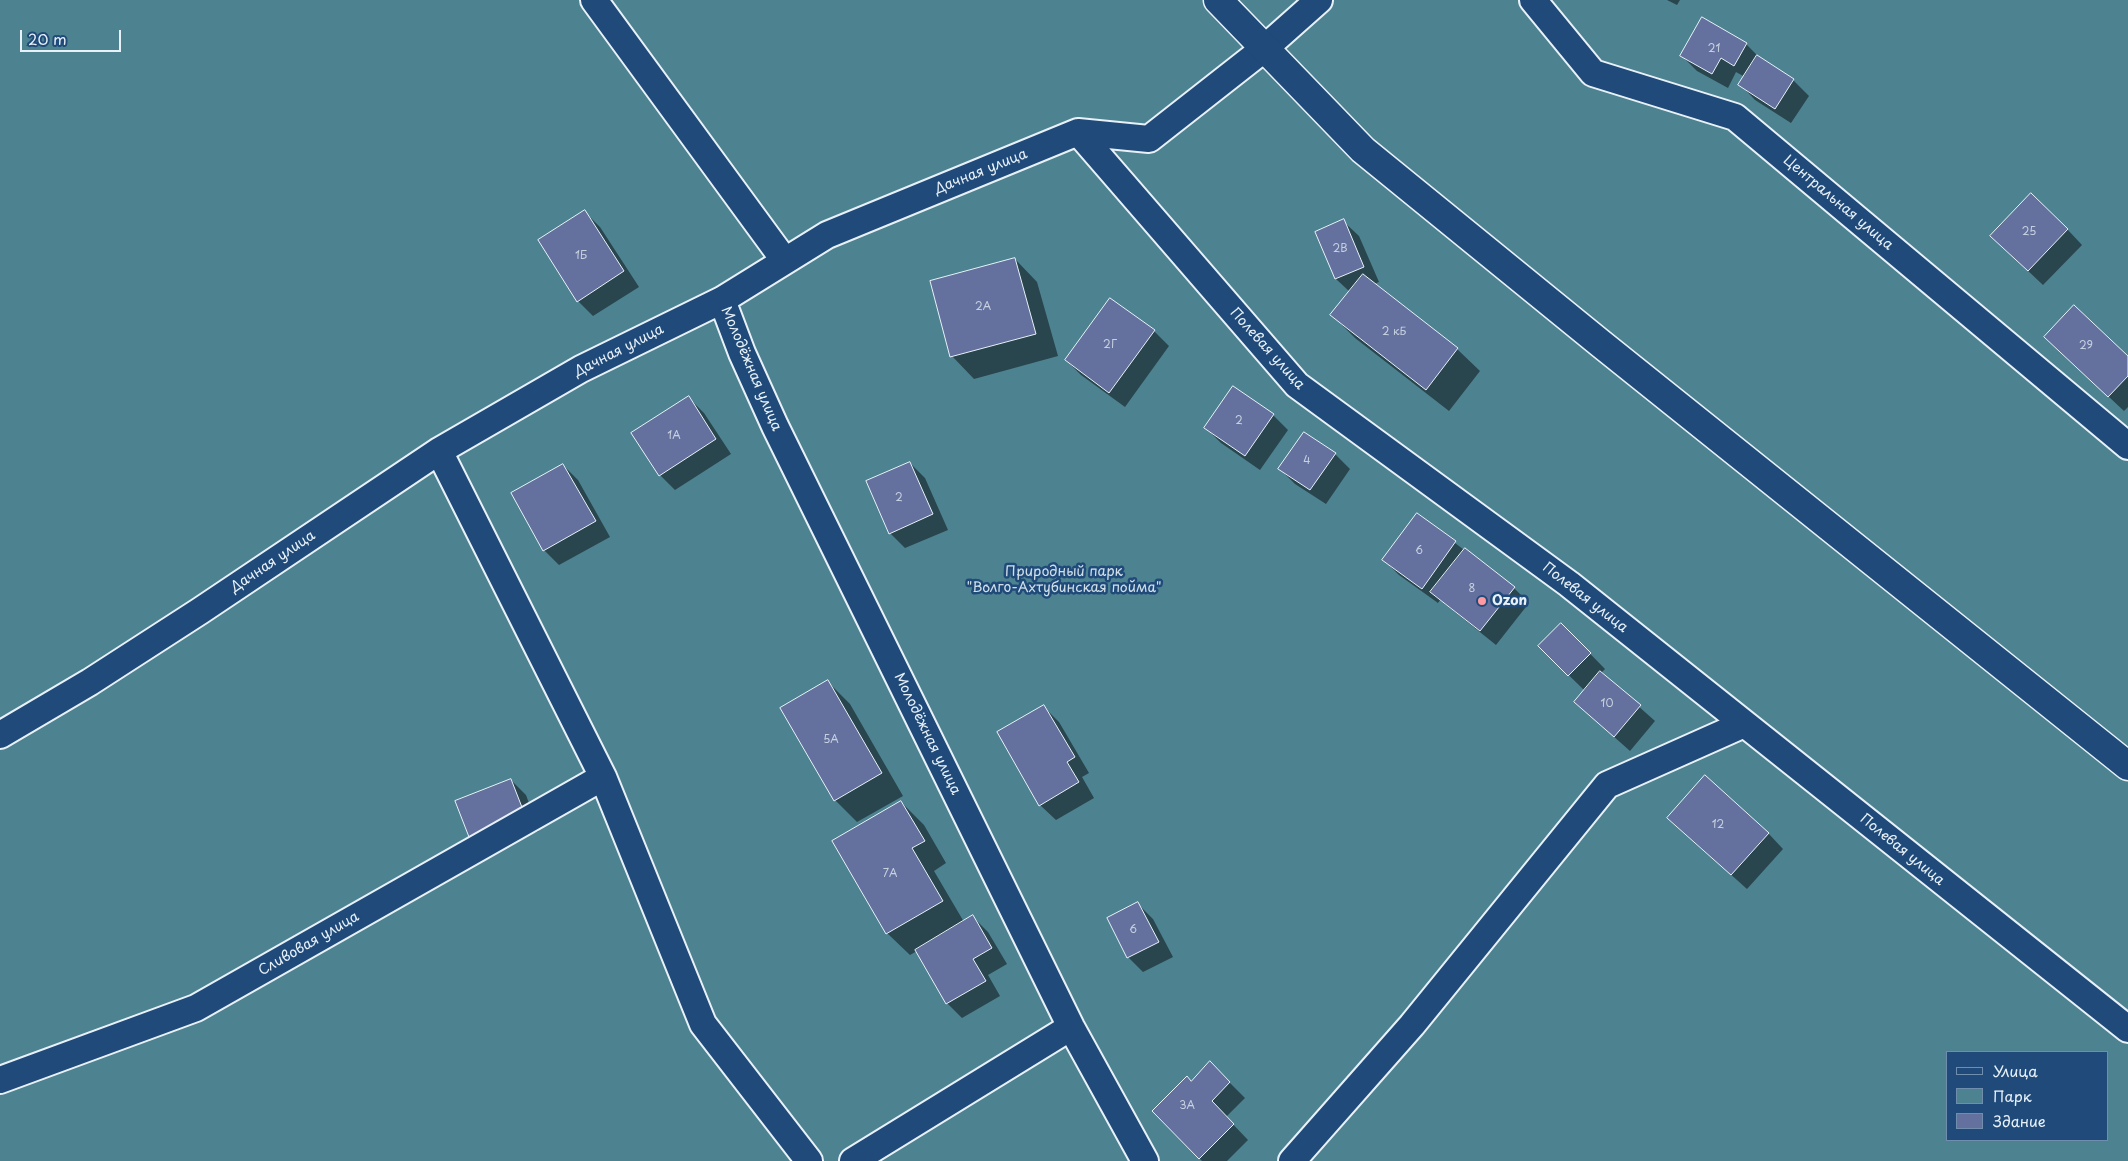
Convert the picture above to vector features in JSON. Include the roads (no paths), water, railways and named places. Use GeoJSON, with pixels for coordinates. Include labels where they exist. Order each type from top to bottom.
{"type":"FeatureCollection","features":[{"type":"Feature","properties":{"kind":"main road"},"geometry":{"type":"LineString","coordinates":[[1218,0],[1363,150],[1592,337],[2128,766]]}},
{"type":"Feature","properties":{"kind":"street"},"geometry":{"type":"LineString","coordinates":[[594,0],[785,261]]}},
{"type":"Feature","properties":{"kind":"street","name":"Дачная улица"},"geometry":{"type":"LineString","coordinates":[[0,735],[90,682],[200,611],[439,451],[580,369],[722,300],[827,235],[1078,132],[1149,139],[1265,48],[1320,0]]}},
{"type":"Feature","properties":{"kind":"street","name":"Центральная улица"},"geometry":{"type":"LineString","coordinates":[[1533,0],[1593,73],[1736,117],[2128,446]]}},
{"type":"Feature","properties":{"kind":"street","name":"Полевая улица"},"geometry":{"type":"LineString","coordinates":[[1078,132],[1297,385],[1569,584],[2128,1030]]}},
{"type":"Feature","properties":{"kind":"street","name":"Молодёжная улица"},"geometry":{"type":"LineString","coordinates":[[722,300],[742,353],[775,426],[1071,1027],[1145,1161]]}},
{"type":"Feature","properties":{"kind":"street"},"geometry":{"type":"LineString","coordinates":[[439,451],[603,777],[703,1024],[809,1161]]}},
{"type":"Feature","properties":{"kind":"street"},"geometry":{"type":"LineString","coordinates":[[1292,1161],[1412,1024],[1607,785],[1744,724]]}},
{"type":"Feature","properties":{"kind":"street","name":"Сливовая улица"},"geometry":{"type":"LineString","coordinates":[[0,1080],[196,1008],[603,777]]}},
{"type":"Feature","properties":{"kind":"street"},"geometry":{"type":"LineString","coordinates":[[853,1161],[1071,1027]]}},
{"type":"Feature","properties":{"kind":"place","name":"Ozon"},"geometry":{"type":"Point","coordinates":[1482,601]}},
{"type":"Feature","properties":{"kind":"park label","name":"Природный парк \"Волго-Ахтубинская пойма\""},"geometry":{"type":"Point","coordinates":[1064,580]}}]}
